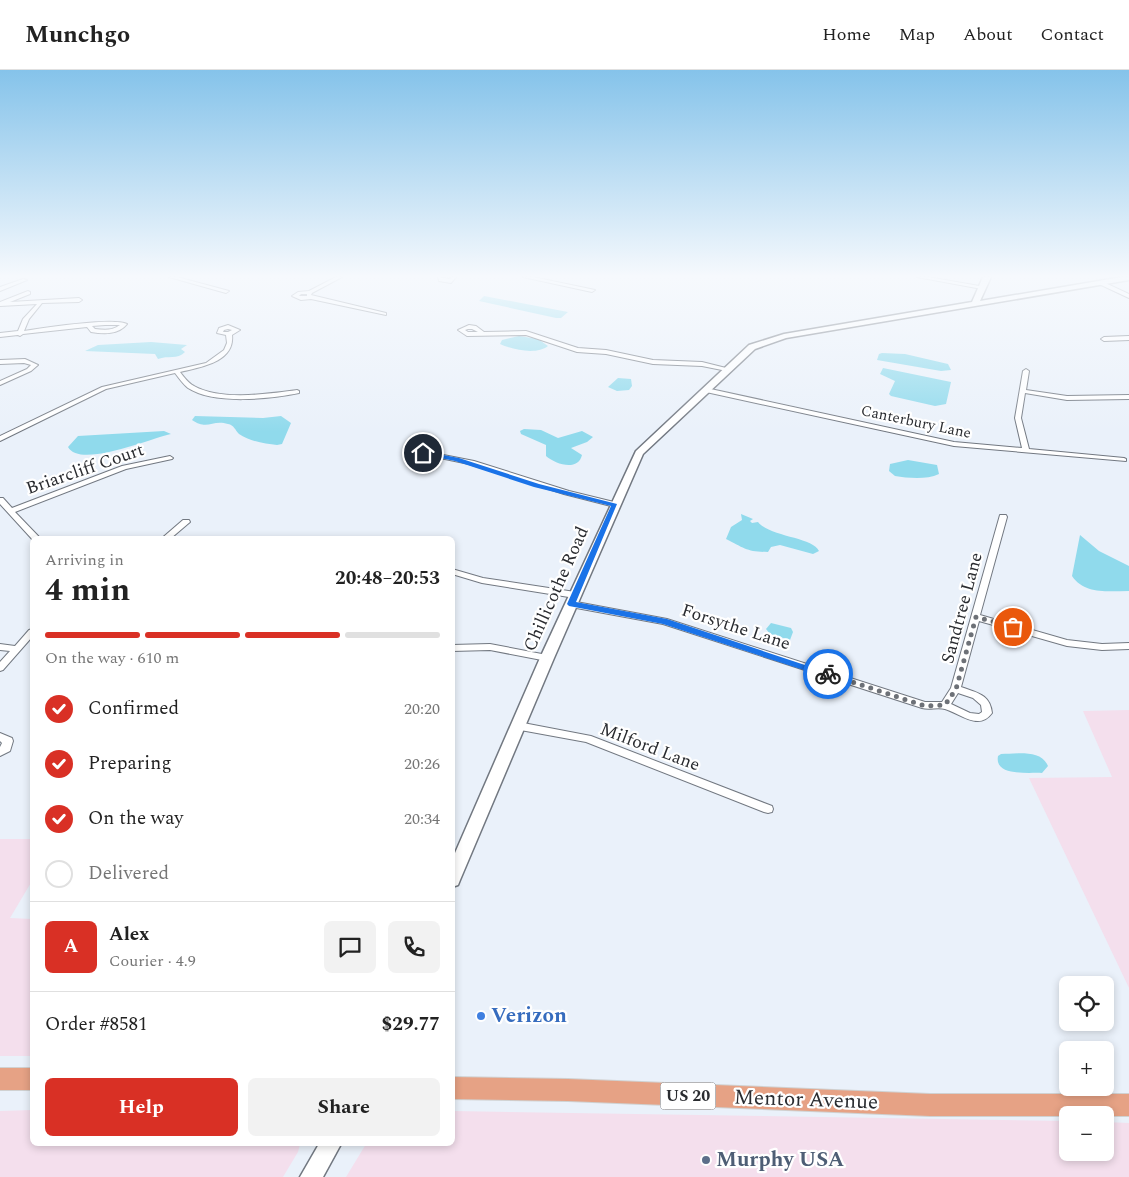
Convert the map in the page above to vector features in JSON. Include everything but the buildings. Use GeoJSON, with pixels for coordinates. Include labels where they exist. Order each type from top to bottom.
{"type":"FeatureCollection","features":[{"type":"Feature","properties":{"kind":"main road"},"geometry":{"type":"LineString","coordinates":[[0,1079],[30,1079]]}},
{"type":"Feature","properties":{"kind":"main road","name":"Mentor Avenue"},"geometry":{"type":"LineString","coordinates":[[455,1088],[568,1090],[930,1105],[1129,1105]]}},
{"type":"Feature","properties":{"kind":"street"},"geometry":{"type":"LineString","coordinates":[[20,334],[22,329]]}},
{"type":"Feature","properties":{"kind":"street"},"geometry":{"type":"LineString","coordinates":[[0,335],[66,329]]}},
{"type":"Feature","properties":{"kind":"street"},"geometry":{"type":"LineString","coordinates":[[91,329],[93,331],[114,331],[119,329]]}},
{"type":"Feature","properties":{"kind":"street","name":"Chillicothe Road"},"geometry":{"type":"LineString","coordinates":[[455,873],[547,658],[639,453],[752,347],[784,336],[828,329]]}},
{"type":"Feature","properties":{"kind":"street"},"geometry":{"type":"LineString","coordinates":[[482,333],[526,333],[577,350],[606,352],[652,362],[702,364],[728,369]]}},
{"type":"Feature","properties":{"kind":"street"},"geometry":{"type":"LineString","coordinates":[[0,439],[104,388],[178,372],[217,359],[230,344],[228,334]]}},
{"type":"Feature","properties":{"kind":"street"},"geometry":{"type":"LineString","coordinates":[[1104,339],[1129,338]]}},
{"type":"Feature","properties":{"kind":"street"},"geometry":{"type":"LineString","coordinates":[[0,362],[26,361],[35,365],[29,370],[0,383]]}},
{"type":"Feature","properties":{"kind":"street"},"geometry":{"type":"LineString","coordinates":[[1026,371],[1018,424],[1026,451]]}},
{"type":"Feature","properties":{"kind":"street"},"geometry":{"type":"LineString","coordinates":[[178,372],[184,382],[191,388],[209,394],[276,395],[297,392]]}},
{"type":"Feature","properties":{"kind":"street","name":"Canterbury Lane"},"geometry":{"type":"LineString","coordinates":[[706,390],[947,443],[1124,460]]}},
{"type":"Feature","properties":{"kind":"street"},"geometry":{"type":"LineString","coordinates":[[1022,392],[1067,398],[1129,397]]}},
{"type":"Feature","properties":{"kind":"street"},"geometry":{"type":"LineString","coordinates":[[423,453],[450,457],[536,485],[615,505]]}},
{"type":"Feature","properties":{"kind":"street","name":"Briarcliff Court"},"geometry":{"type":"LineString","coordinates":[[10,511],[124,468],[170,458]]}},
{"type":"Feature","properties":{"kind":"street"},"geometry":{"type":"LineString","coordinates":[[0,500],[34,536]]}},
{"type":"Feature","properties":{"kind":"street","name":"Sandtree Lane"},"geometry":{"type":"LineString","coordinates":[[945,705],[956,689],[1003,517]]}},
{"type":"Feature","properties":{"kind":"street"},"geometry":{"type":"LineString","coordinates":[[169,536],[186,522]]}},
{"type":"Feature","properties":{"kind":"street","name":"Forsythe Lane"},"geometry":{"type":"LineString","coordinates":[[455,573],[664,621],[925,706],[945,705]]}},
{"type":"Feature","properties":{"kind":"street"},"geometry":{"type":"LineString","coordinates":[[976,617],[1067,643],[1102,647],[1129,646]]}},
{"type":"Feature","properties":{"kind":"street"},"geometry":{"type":"LineString","coordinates":[[0,668],[30,634]]}},
{"type":"Feature","properties":{"kind":"street"},"geometry":{"type":"LineString","coordinates":[[0,647],[16,649]]}},
{"type":"Feature","properties":{"kind":"street"},"geometry":{"type":"LineString","coordinates":[[455,648],[490,647],[547,658]]}},
{"type":"Feature","properties":{"kind":"street"},"geometry":{"type":"LineString","coordinates":[[945,705],[968,716],[981,718],[987,714],[986,704],[976,696],[956,689]]}},
{"type":"Feature","properties":{"kind":"street","name":"Milford Lane"},"geometry":{"type":"LineString","coordinates":[[518,726],[587,739],[768,809]]}},
{"type":"Feature","properties":{"kind":"street"},"geometry":{"type":"LineString","coordinates":[[0,737],[8,741],[6,748],[0,752]]}},
{"type":"Feature","properties":{"kind":"street"},"geometry":{"type":"LineString","coordinates":[[310,1177],[330,1146]]}},
{"type":"Feature","properties":{"kind":"shaded area"},"geometry":{"type":"Polygon","coordinates":[[[1129,710],[1129,988],[1029,778],[1112,777],[1083,711],[1129,710]]]}},
{"type":"Feature","properties":{"kind":"shaded area"},"geometry":{"type":"Polygon","coordinates":[[[0,839],[30,839],[30,884],[10,918],[30,919],[30,1056],[0,1056],[0,839]]]}},
{"type":"Feature","properties":{"kind":"shaded area"},"geometry":{"type":"Polygon","coordinates":[[[30,1110],[30,1146],[300,1146],[283,1177],[0,1177],[0,1111],[30,1110]]]}},
{"type":"Feature","properties":{"kind":"shaded area"},"geometry":{"type":"Polygon","coordinates":[[[455,1111],[1059,1121],[1059,1161],[1114,1161],[1114,1122],[1129,1123],[1129,1177],[346,1177],[365,1146],[455,1146],[455,1111]]]}},
{"type":"Feature","properties":{"kind":"water"},"geometry":{"type":"Polygon","coordinates":[[[519,336],[538,339],[548,346],[531,351],[518,350],[500,344],[502,340],[519,336]]]}},
{"type":"Feature","properties":{"kind":"water"},"geometry":{"type":"Polygon","coordinates":[[[151,342],[187,345],[181,349],[185,352],[176,357],[158,359],[155,354],[85,351],[98,345],[151,342]]]}},
{"type":"Feature","properties":{"kind":"water"},"geometry":{"type":"Polygon","coordinates":[[[879,354],[905,354],[948,364],[951,370],[941,371],[877,360],[879,354]]]}},
{"type":"Feature","properties":{"kind":"water"},"geometry":{"type":"Polygon","coordinates":[[[883,368],[951,382],[946,404],[935,406],[891,396],[889,394],[895,381],[880,374],[883,368]]]}},
{"type":"Feature","properties":{"kind":"water"},"geometry":{"type":"Polygon","coordinates":[[[618,378],[631,379],[632,386],[629,390],[617,391],[608,387],[618,378]]]}},
{"type":"Feature","properties":{"kind":"water"},"geometry":{"type":"Polygon","coordinates":[[[195,416],[263,418],[281,416],[291,423],[282,444],[277,445],[247,439],[230,425],[223,423],[202,425],[192,420],[195,416]]]}},
{"type":"Feature","properties":{"kind":"water"},"geometry":{"type":"Polygon","coordinates":[[[524,429],[541,430],[558,438],[582,431],[593,437],[587,442],[571,448],[582,455],[576,463],[566,465],[555,462],[546,456],[546,445],[521,434],[520,431],[524,429]]]}},
{"type":"Feature","properties":{"kind":"water"},"geometry":{"type":"Polygon","coordinates":[[[164,431],[171,434],[101,454],[86,455],[75,453],[68,447],[78,436],[164,431]]]}},
{"type":"Feature","properties":{"kind":"water"},"geometry":{"type":"Polygon","coordinates":[[[908,460],[937,465],[939,474],[923,478],[911,478],[895,476],[889,471],[890,464],[908,460]]]}},
{"type":"Feature","properties":{"kind":"water"},"geometry":{"type":"Polygon","coordinates":[[[741,514],[753,519],[750,521],[752,523],[758,522],[772,531],[809,543],[819,551],[813,554],[780,545],[771,547],[768,552],[742,547],[726,539],[731,527],[742,520],[741,514]]]}},
{"type":"Feature","properties":{"kind":"water"},"geometry":{"type":"Polygon","coordinates":[[[1080,535],[1099,551],[1129,566],[1129,591],[1098,591],[1077,582],[1072,576],[1080,535]]]}},
{"type":"Feature","properties":{"kind":"water"},"geometry":{"type":"Polygon","coordinates":[[[771,623],[791,628],[793,632],[790,640],[770,634],[766,629],[771,623]]]}},
{"type":"Feature","properties":{"kind":"water"},"geometry":{"type":"Polygon","coordinates":[[[1021,753],[1034,755],[1040,757],[1048,766],[1042,773],[1014,772],[1001,767],[998,763],[998,756],[1001,754],[1021,753]]]}},
{"type":"Feature","properties":{"kind":"way so far"},"geometry":{"type":"LineString","coordinates":[[828,674],[925,706],[945,705],[956,689],[976,617],[1013,627]]}},
{"type":"Feature","properties":{"kind":"place","name":"Verizon"},"geometry":{"type":"Point","coordinates":[481,1016]}},
{"type":"Feature","properties":{"kind":"place","name":"Murphy USA"},"geometry":{"type":"Point","coordinates":[706,1160]}},
{"type":"Feature","properties":{"kind":"route"},"geometry":{"type":"LineString","coordinates":[[423,453],[445,456],[487,467],[536,485],[615,505],[571,604],[664,621],[828,674]]}}]}
